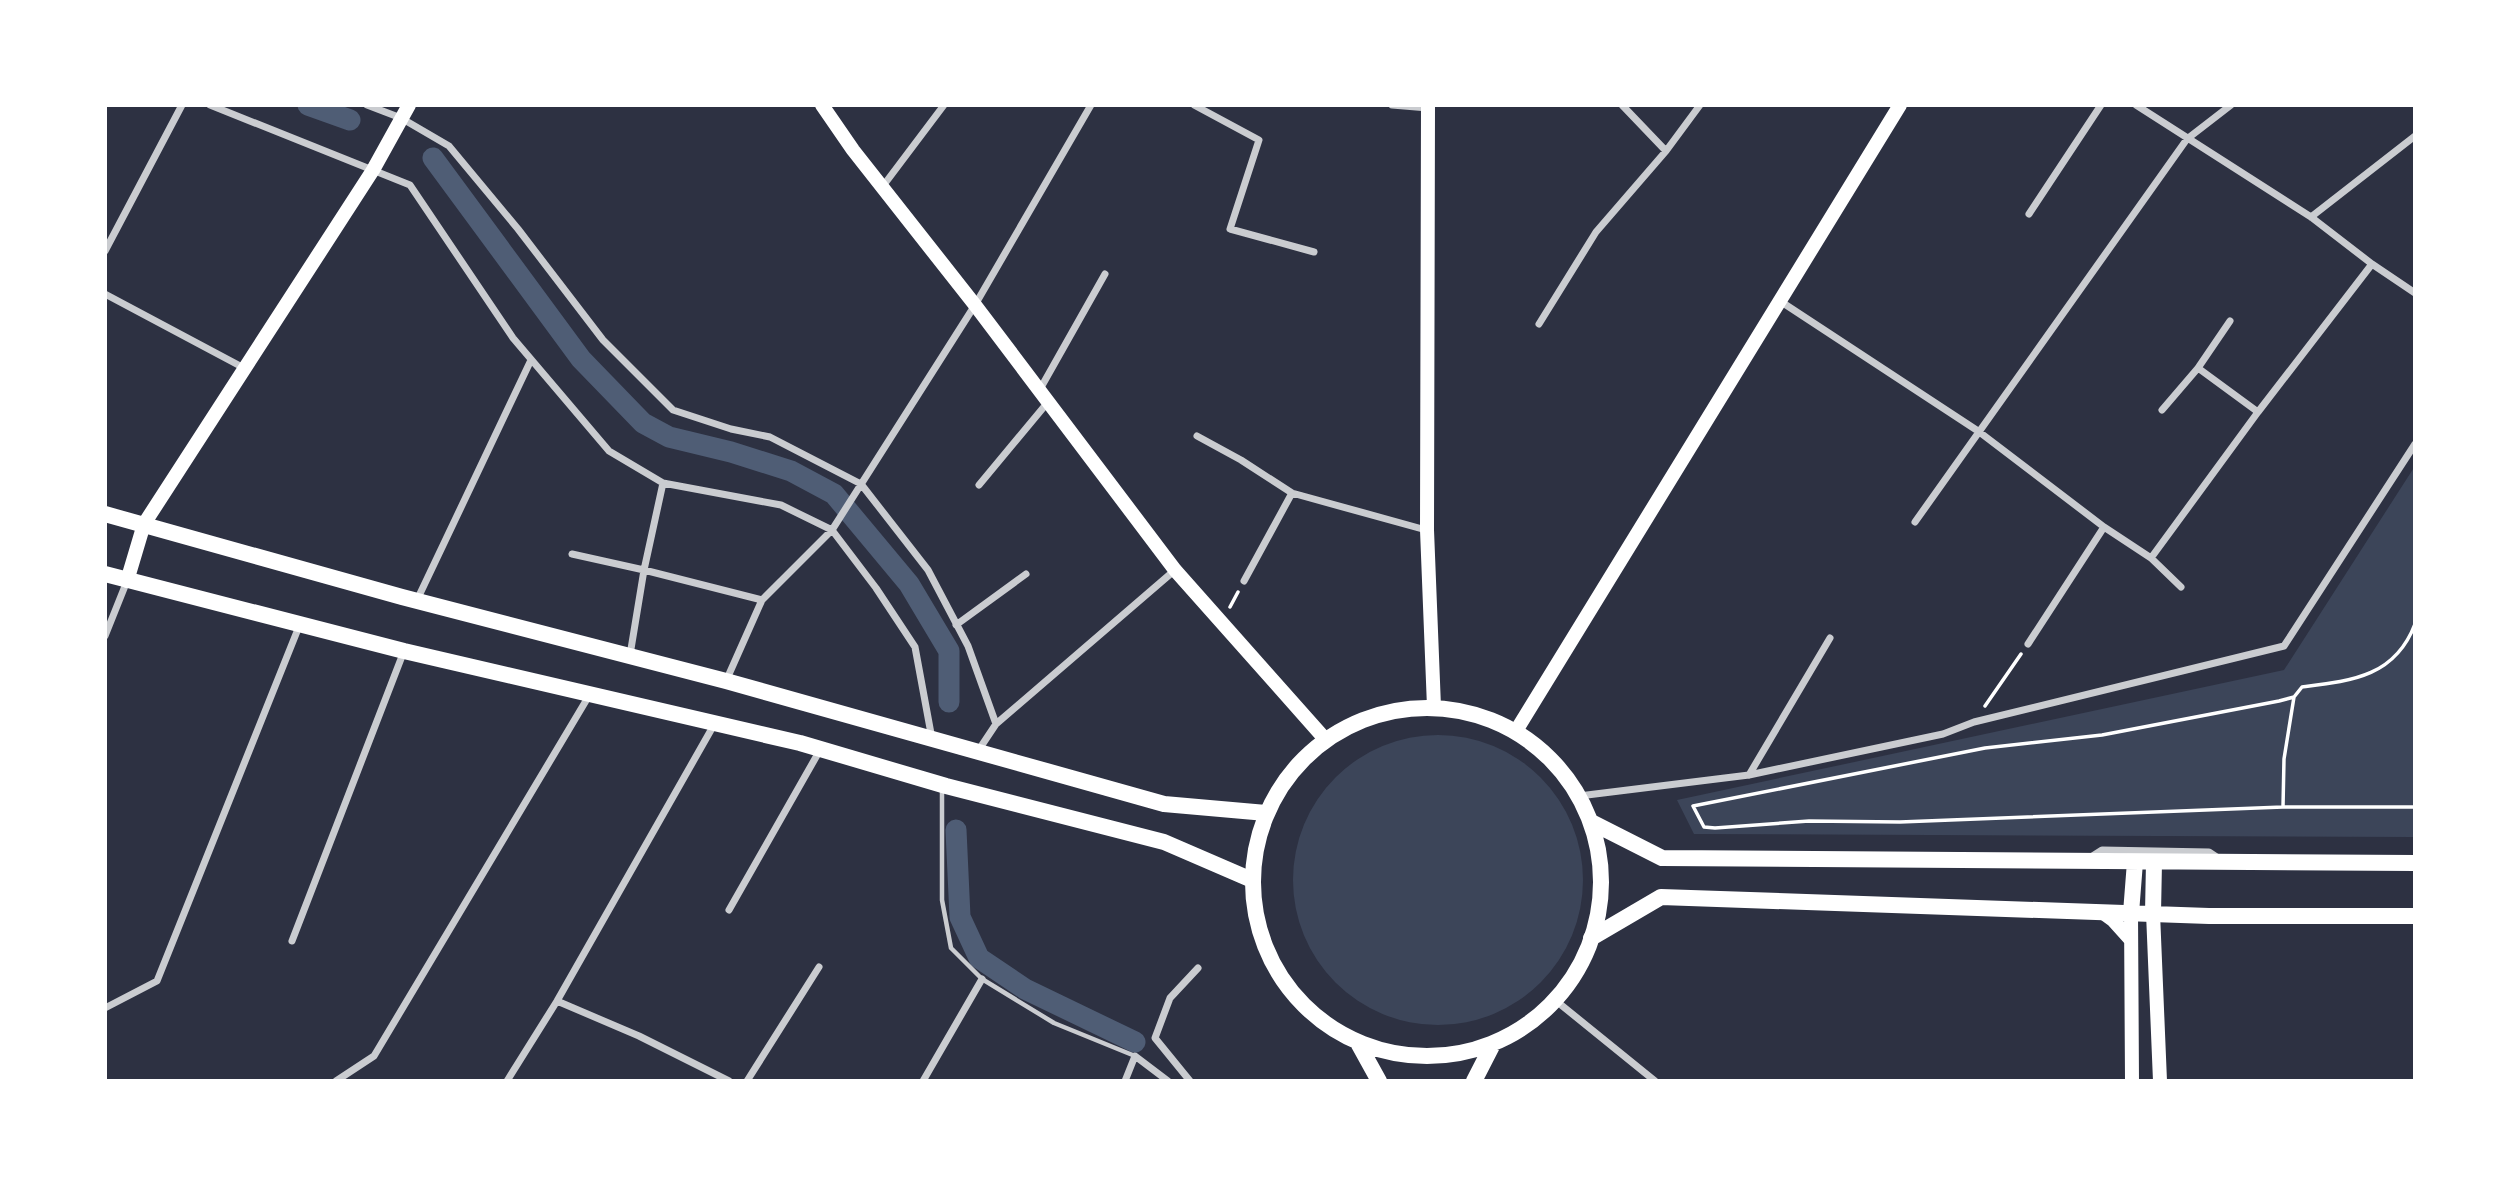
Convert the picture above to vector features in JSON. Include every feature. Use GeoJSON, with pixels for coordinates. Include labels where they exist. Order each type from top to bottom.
{"type":"FeatureCollection","features":[{"type":"Feature","properties":{"kind":"main road"},"geometry":{"type":"LineString","coordinates":[[822,105],[853,150],[975,305],[1175,570],[1325,739]]}},
{"type":"Feature","properties":{"kind":"main road"},"geometry":{"type":"LineString","coordinates":[[1516,732],[1900,105]]}},
{"type":"Feature","properties":{"kind":"main road"},"geometry":{"type":"LineString","coordinates":[[1428,107],[1427,530],[1434,707]]}},
{"type":"Feature","properties":{"kind":"main road"},"geometry":{"type":"LineString","coordinates":[[127,581],[144,524],[373,170],[405,111]]}},
{"type":"Feature","properties":{"kind":"main road"},"geometry":{"type":"LineString","coordinates":[[105,514],[417,601],[726,681],[1164,804],[1266,813]]}},
{"type":"Feature","properties":{"kind":"main road"},"geometry":{"type":"LineString","coordinates":[[105,574],[404,651],[820,749],[942,785],[1164,842],[1252,880]]}},
{"type":"Feature","properties":{"kind":"main road"},"geometry":{"type":"LineString","coordinates":[[1434,707],[1476,714],[1516,732],[1548,756],[1565,775],[1591,822],[1600,860],[1600,900],[1591,938],[1577,971],[1555,1000],[1526,1025],[1493,1044],[1448,1056],[1403,1056],[1358,1043],[1314,1017],[1280,978],[1258,931],[1252,880],[1255,846],[1266,813],[1291,772],[1325,739],[1377,714],[1434,707]]}},
{"type":"Feature","properties":{"kind":"main road"},"geometry":{"type":"LineString","coordinates":[[1591,822],[1662,858],[2415,863]]}},
{"type":"Feature","properties":{"kind":"main road"},"geometry":{"type":"LineString","coordinates":[[2132,1081],[2131,940],[2135,862]]}},
{"type":"Feature","properties":{"kind":"main road"},"geometry":{"type":"LineString","coordinates":[[2154,862],[2152,913],[2160,1081]]}},
{"type":"Feature","properties":{"kind":"main road"},"geometry":{"type":"LineString","coordinates":[[1591,938],[1661,897],[2102,912],[2415,916]]}},
{"type":"Feature","properties":{"kind":"main road"},"geometry":{"type":"LineString","coordinates":[[2102,912],[2113,919],[2131,940]]}},
{"type":"Feature","properties":{"kind":"main road"},"geometry":{"type":"LineString","coordinates":[[1358,1043],[1379,1081]]}},
{"type":"Feature","properties":{"kind":"main road"},"geometry":{"type":"LineString","coordinates":[[1474,1081],[1493,1044]]}},
{"type":"Feature","properties":{"kind":"street"},"geometry":{"type":"LineString","coordinates":[[105,251],[182,105]]}},
{"type":"Feature","properties":{"kind":"street"},"geometry":{"type":"LineString","coordinates":[[210,105],[410,185],[513,338],[609,451],[663,484],[781,505],[832,530],[876,588],[915,647],[932,740]]}},
{"type":"Feature","properties":{"kind":"street"},"geometry":{"type":"LineString","coordinates":[[367,105],[405,111],[449,146],[518,229],[603,340],[673,410],[731,429],[770,437],[861,484],[928,570],[968,646],[996,723]]}},
{"type":"Feature","properties":{"kind":"street"},"geometry":{"type":"LineString","coordinates":[[883,186],[944,105]]}},
{"type":"Feature","properties":{"kind":"street"},"geometry":{"type":"LineString","coordinates":[[726,681],[762,600],[832,530],[975,305],[1091,105]]}},
{"type":"Feature","properties":{"kind":"street"},"geometry":{"type":"LineString","coordinates":[[1194,105],[1259,140],[1230,229],[1314,252]]}},
{"type":"Feature","properties":{"kind":"street"},"geometry":{"type":"LineString","coordinates":[[1391,105],[1428,107]]}},
{"type":"Feature","properties":{"kind":"street"},"geometry":{"type":"LineString","coordinates":[[1622,105],[1666,151]]}},
{"type":"Feature","properties":{"kind":"street"},"geometry":{"type":"LineString","coordinates":[[1539,324],[1596,232],[1666,151],[1700,105]]}},
{"type":"Feature","properties":{"kind":"street"},"geometry":{"type":"LineString","coordinates":[[2029,214],[2101,105]]}},
{"type":"Feature","properties":{"kind":"street"},"geometry":{"type":"LineString","coordinates":[[2136,105],[2311,217],[2415,293]]}},
{"type":"Feature","properties":{"kind":"street"},"geometry":{"type":"LineString","coordinates":[[1915,522],[2187,139],[2231,105]]}},
{"type":"Feature","properties":{"kind":"street"},"geometry":{"type":"LineString","coordinates":[[2311,217],[2415,136]]}},
{"type":"Feature","properties":{"kind":"street"},"geometry":{"type":"LineString","coordinates":[[2151,558],[2258,412],[2372,264]]}},
{"type":"Feature","properties":{"kind":"street"},"geometry":{"type":"LineString","coordinates":[[979,485],[1044,397],[1105,274]]}},
{"type":"Feature","properties":{"kind":"street"},"geometry":{"type":"LineString","coordinates":[[105,293],[244,368]]}},
{"type":"Feature","properties":{"kind":"street"},"geometry":{"type":"LineString","coordinates":[[1780,300],[1978,431],[2104,527],[2151,558],[2180,587]]}},
{"type":"Feature","properties":{"kind":"street"},"geometry":{"type":"LineString","coordinates":[[2162,410],[2198,368],[2230,320]]}},
{"type":"Feature","properties":{"kind":"street"},"geometry":{"type":"LineString","coordinates":[[417,601],[531,360]]}},
{"type":"Feature","properties":{"kind":"street"},"geometry":{"type":"LineString","coordinates":[[2198,368],[2258,412]]}},
{"type":"Feature","properties":{"kind":"street"},"geometry":{"type":"LineString","coordinates":[[1197,436],[1292,493],[1427,530]]}},
{"type":"Feature","properties":{"kind":"street"},"geometry":{"type":"LineString","coordinates":[[1579,796],[1749,775],[1943,734],[1974,722],[2284,646],[2415,444]]}},
{"type":"Feature","properties":{"kind":"street"},"geometry":{"type":"LineString","coordinates":[[630,655],[644,570],[663,484]]}},
{"type":"Feature","properties":{"kind":"street"},"geometry":{"type":"LineString","coordinates":[[1244,581],[1292,493]]}},
{"type":"Feature","properties":{"kind":"street"},"geometry":{"type":"LineString","coordinates":[[2028,644],[2104,527]]}},
{"type":"Feature","properties":{"kind":"street"},"geometry":{"type":"LineString","coordinates":[[572,554],[762,600]]}},
{"type":"Feature","properties":{"kind":"street"},"geometry":{"type":"LineString","coordinates":[[978,751],[996,723],[1175,570]]}},
{"type":"Feature","properties":{"kind":"street"},"geometry":{"type":"LineString","coordinates":[[956,625],[1026,574]]}},
{"type":"Feature","properties":{"kind":"street"},"geometry":{"type":"LineString","coordinates":[[105,636],[127,581]]}},
{"type":"Feature","properties":{"kind":"street"},"geometry":{"type":"LineString","coordinates":[[105,1008],[158,981],[300,623]]}},
{"type":"Feature","properties":{"kind":"street"},"geometry":{"type":"LineString","coordinates":[[1749,775],[1830,638]]}},
{"type":"Feature","properties":{"kind":"street"},"geometry":{"type":"LineString","coordinates":[[292,941],[404,651]]}},
{"type":"Feature","properties":{"kind":"street"},"geometry":{"type":"LineString","coordinates":[[336,1081],[374,1056],[590,694]]}},
{"type":"Feature","properties":{"kind":"street"},"geometry":{"type":"LineString","coordinates":[[507,1081],[557,1001],[715,723]]}},
{"type":"Feature","properties":{"kind":"street"},"geometry":{"type":"LineString","coordinates":[[729,910],[820,749]]}},
{"type":"Feature","properties":{"kind":"street"},"geometry":{"type":"LineString","coordinates":[[2083,862],[2102,850],[2208,852],[2225,863]]}},
{"type":"Feature","properties":{"kind":"street"},"geometry":{"type":"LineString","coordinates":[[747,1081],[819,967]]}},
{"type":"Feature","properties":{"kind":"street"},"geometry":{"type":"LineString","coordinates":[[1190,1081],[1155,1038],[1170,998],[1198,968]]}},
{"type":"Feature","properties":{"kind":"street"},"geometry":{"type":"LineString","coordinates":[[923,1081],[982,979]]}},
{"type":"Feature","properties":{"kind":"street"},"geometry":{"type":"LineString","coordinates":[[1555,1000],[1656,1081]]}},
{"type":"Feature","properties":{"kind":"street"},"geometry":{"type":"LineString","coordinates":[[557,1001],[639,1036],[724,1080]]}},
{"type":"Feature","properties":{"kind":"street"},"geometry":{"type":"LineString","coordinates":[[1125,1081],[1135,1056],[1168,1081]]}},
{"type":"Feature","properties":{"kind":"lane"},"geometry":{"type":"LineString","coordinates":[[942,785],[942,900],[951,948],[982,979],[1054,1023],[1135,1056]]}},
{"type":"Feature","properties":{"kind":"path"},"geometry":{"type":"LineString","coordinates":[[1222,623],[1244,581]]}},
{"type":"Feature","properties":{"kind":"path"},"geometry":{"type":"LineString","coordinates":[[2283,807],[2284,759],[2294,697],[2302,687],[2366,677],[2393,660],[2415,624]]}},
{"type":"Feature","properties":{"kind":"path"},"geometry":{"type":"LineString","coordinates":[[1974,722],[2028,644]]}},
{"type":"Feature","properties":{"kind":"path"},"geometry":{"type":"LineString","coordinates":[[2294,697],[2102,735],[1985,748],[1693,806],[1704,827],[1715,828],[1809,821],[1900,822],[2283,807],[2415,807]]}},
{"type":"Feature","properties":{"kind":"shaded area"},"geometry":{"type":"Polygon","coordinates":[[[2415,466],[2415,837],[1694,834],[1677,800],[2284,670],[2415,466]]]}},
{"type":"Feature","properties":{"kind":"shaded area"},"geometry":{"type":"Polygon","coordinates":[[[1452,735],[1480,741],[1507,752],[1541,777],[1559,799],[1572,824],[1581,852],[1581,908],[1572,936],[1559,961],[1541,983],[1519,1001],[1494,1014],[1466,1023],[1424,1025],[1396,1019],[1369,1008],[1335,983],[1317,961],[1304,936],[1295,908],[1293,866],[1299,838],[1310,811],[1335,777],[1357,759],[1382,746],[1410,737],[1452,735]]]}},
{"type":"Feature","properties":{"kind":"waterway"},"geometry":{"type":"LineString","coordinates":[[308,105],[350,120]]}},
{"type":"Feature","properties":{"kind":"waterway"},"geometry":{"type":"LineString","coordinates":[[433,158],[581,359],[643,423],[669,437],[731,452],[791,471],[834,494],[909,584],[949,651],[949,702]]}},
{"type":"Feature","properties":{"kind":"waterway"},"geometry":{"type":"LineString","coordinates":[[956,830],[960,917],[979,958],[1025,989],[1135,1042]]}}]}
